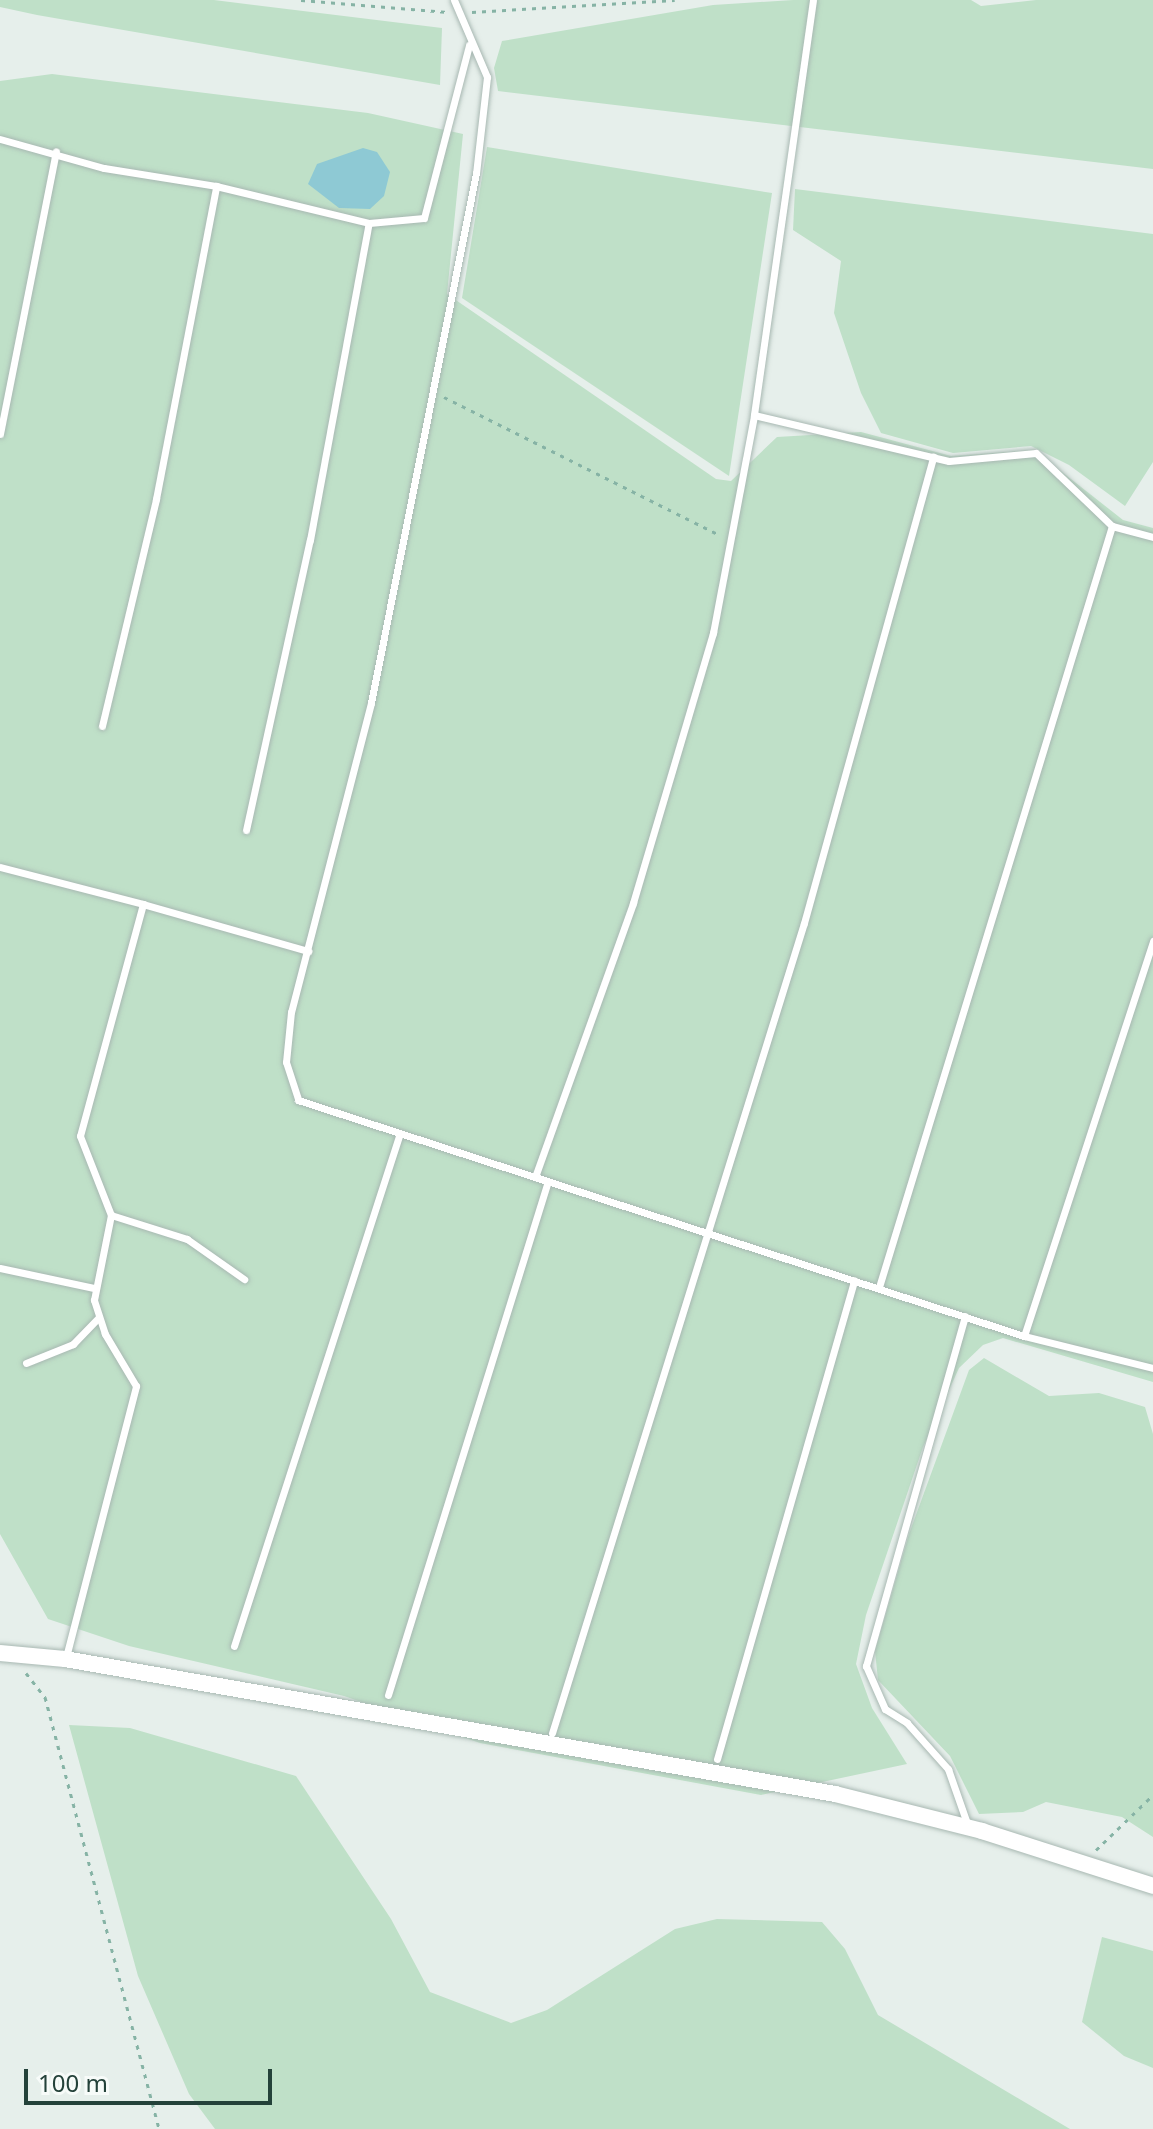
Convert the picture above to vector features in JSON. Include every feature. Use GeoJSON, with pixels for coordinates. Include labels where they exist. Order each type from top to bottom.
{"type":"FeatureCollection","features":[{"type":"Feature","properties":{"kind":"street"},"geometry":{"type":"LineString","coordinates":[[0,1653],[65,1659],[835,1794],[968,1828],[1153,1886]]}},
{"type":"Feature","properties":{"kind":"lane"},"geometry":{"type":"LineString","coordinates":[[454,0],[469,43],[487,77],[476,173],[435,393],[371,703],[291,1012],[286,1062],[298,1100],[1024,1336],[1153,1368]]}},
{"type":"Feature","properties":{"kind":"lane"},"geometry":{"type":"LineString","coordinates":[[535,1177],[637,888],[713,633],[754,415],[813,0]]}},
{"type":"Feature","properties":{"kind":"lane"},"geometry":{"type":"LineString","coordinates":[[0,139],[56,152],[104,168],[216,186],[369,223],[424,218],[469,43]]}},
{"type":"Feature","properties":{"kind":"lane"},"geometry":{"type":"LineString","coordinates":[[0,434],[56,152]]}},
{"type":"Feature","properties":{"kind":"lane"},"geometry":{"type":"LineString","coordinates":[[102,726],[156,499],[216,186]]}},
{"type":"Feature","properties":{"kind":"lane"},"geometry":{"type":"LineString","coordinates":[[246,830],[310,540],[369,223]]}},
{"type":"Feature","properties":{"kind":"lane"},"geometry":{"type":"LineString","coordinates":[[754,415],[949,461],[1036,453],[1112,526],[1153,537]]}},
{"type":"Feature","properties":{"kind":"lane"},"geometry":{"type":"LineString","coordinates":[[552,1733],[809,908],[933,457]]}},
{"type":"Feature","properties":{"kind":"lane"},"geometry":{"type":"LineString","coordinates":[[879,1287],[1112,526]]}},
{"type":"Feature","properties":{"kind":"lane"},"geometry":{"type":"LineString","coordinates":[[0,867],[308,951]]}},
{"type":"Feature","properties":{"kind":"lane"},"geometry":{"type":"LineString","coordinates":[[65,1659],[136,1386],[98,1318],[94,1288],[111,1215],[80,1136],[143,904]]}},
{"type":"Feature","properties":{"kind":"lane"},"geometry":{"type":"LineString","coordinates":[[1024,1336],[1153,941]]}},
{"type":"Feature","properties":{"kind":"lane"},"geometry":{"type":"LineString","coordinates":[[234,1646],[400,1133]]}},
{"type":"Feature","properties":{"kind":"lane"},"geometry":{"type":"LineString","coordinates":[[388,1695],[548,1181]]}},
{"type":"Feature","properties":{"kind":"lane"},"geometry":{"type":"LineString","coordinates":[[111,1215],[187,1239],[244,1279]]}},
{"type":"Feature","properties":{"kind":"lane"},"geometry":{"type":"LineString","coordinates":[[0,1268],[94,1288]]}},
{"type":"Feature","properties":{"kind":"lane"},"geometry":{"type":"LineString","coordinates":[[717,1759],[854,1280]]}},
{"type":"Feature","properties":{"kind":"lane"},"geometry":{"type":"LineString","coordinates":[[965,1316],[866,1666],[885,1709],[907,1723],[948,1769],[968,1828]]}},
{"type":"Feature","properties":{"kind":"lane"},"geometry":{"type":"LineString","coordinates":[[26,1363],[73,1344],[98,1318]]}},
{"type":"Feature","properties":{"kind":"path"},"geometry":{"type":"LineString","coordinates":[[301,0],[456,12],[675,0]]}},
{"type":"Feature","properties":{"kind":"path"},"geometry":{"type":"LineString","coordinates":[[435,393],[701,529],[731,538]]}},
{"type":"Feature","properties":{"kind":"path"},"geometry":{"type":"LineString","coordinates":[[17,1666],[45,1697],[159,2129]]}},
{"type":"Feature","properties":{"kind":"path"},"geometry":{"type":"LineString","coordinates":[[1081,1863],[1153,1795]]}},
{"type":"Feature","properties":{"kind":"green space"},"geometry":{"type":"Polygon","coordinates":[[[0,0],[214,0],[442,28],[440,85],[37,15],[0,7],[0,0]]]}},
{"type":"Feature","properties":{"kind":"green space"},"geometry":{"type":"Polygon","coordinates":[[[793,0],[971,0],[981,6],[1036,0],[1153,0],[1153,169],[498,91],[494,68],[502,41],[713,5],[793,0]]]}},
{"type":"Feature","properties":{"kind":"green space"},"geometry":{"type":"Polygon","coordinates":[[[52,74],[368,113],[463,134],[447,294],[716,479],[731,481],[777,437],[861,432],[951,456],[1034,450],[1123,520],[1153,528],[1153,1382],[1003,1338],[983,1345],[959,1368],[923,1447],[866,1615],[856,1664],[872,1708],[907,1764],[761,1795],[480,1743],[344,1696],[129,1646],[48,1619],[0,1534],[0,81],[52,74]]]}},
{"type":"Feature","properties":{"kind":"green space"},"geometry":{"type":"Polygon","coordinates":[[[487,147],[772,193],[729,476],[462,298],[487,147]]]}},
{"type":"Feature","properties":{"kind":"green space"},"geometry":{"type":"Polygon","coordinates":[[[795,189],[1153,234],[1153,462],[1125,506],[1069,465],[1031,446],[953,453],[881,433],[861,393],[834,313],[841,261],[793,230],[795,189]]]}},
{"type":"Feature","properties":{"kind":"green space"},"geometry":{"type":"Polygon","coordinates":[[[984,1358],[1049,1396],[1099,1393],[1145,1407],[1153,1434],[1153,1837],[1122,1817],[1046,1802],[1023,1812],[979,1814],[950,1756],[878,1680],[875,1651],[909,1534],[969,1370],[984,1358]]]}},
{"type":"Feature","properties":{"kind":"green space"},"geometry":{"type":"Polygon","coordinates":[[[69,1725],[130,1728],[296,1776],[391,1919],[430,1992],[511,2023],[547,2010],[675,1929],[717,1919],[822,1922],[845,1949],[878,2015],[1070,2129],[215,2129],[189,2094],[138,1976],[69,1725]]]}},
{"type":"Feature","properties":{"kind":"green space"},"geometry":{"type":"Polygon","coordinates":[[[1102,1937],[1153,1951],[1153,2068],[1124,2056],[1082,2022],[1102,1937]]]}},
{"type":"Feature","properties":{"kind":"water"},"geometry":{"type":"Polygon","coordinates":[[[363,148],[377,152],[390,172],[384,196],[370,209],[339,208],[308,184],[317,164],[363,148]]]}}]}
